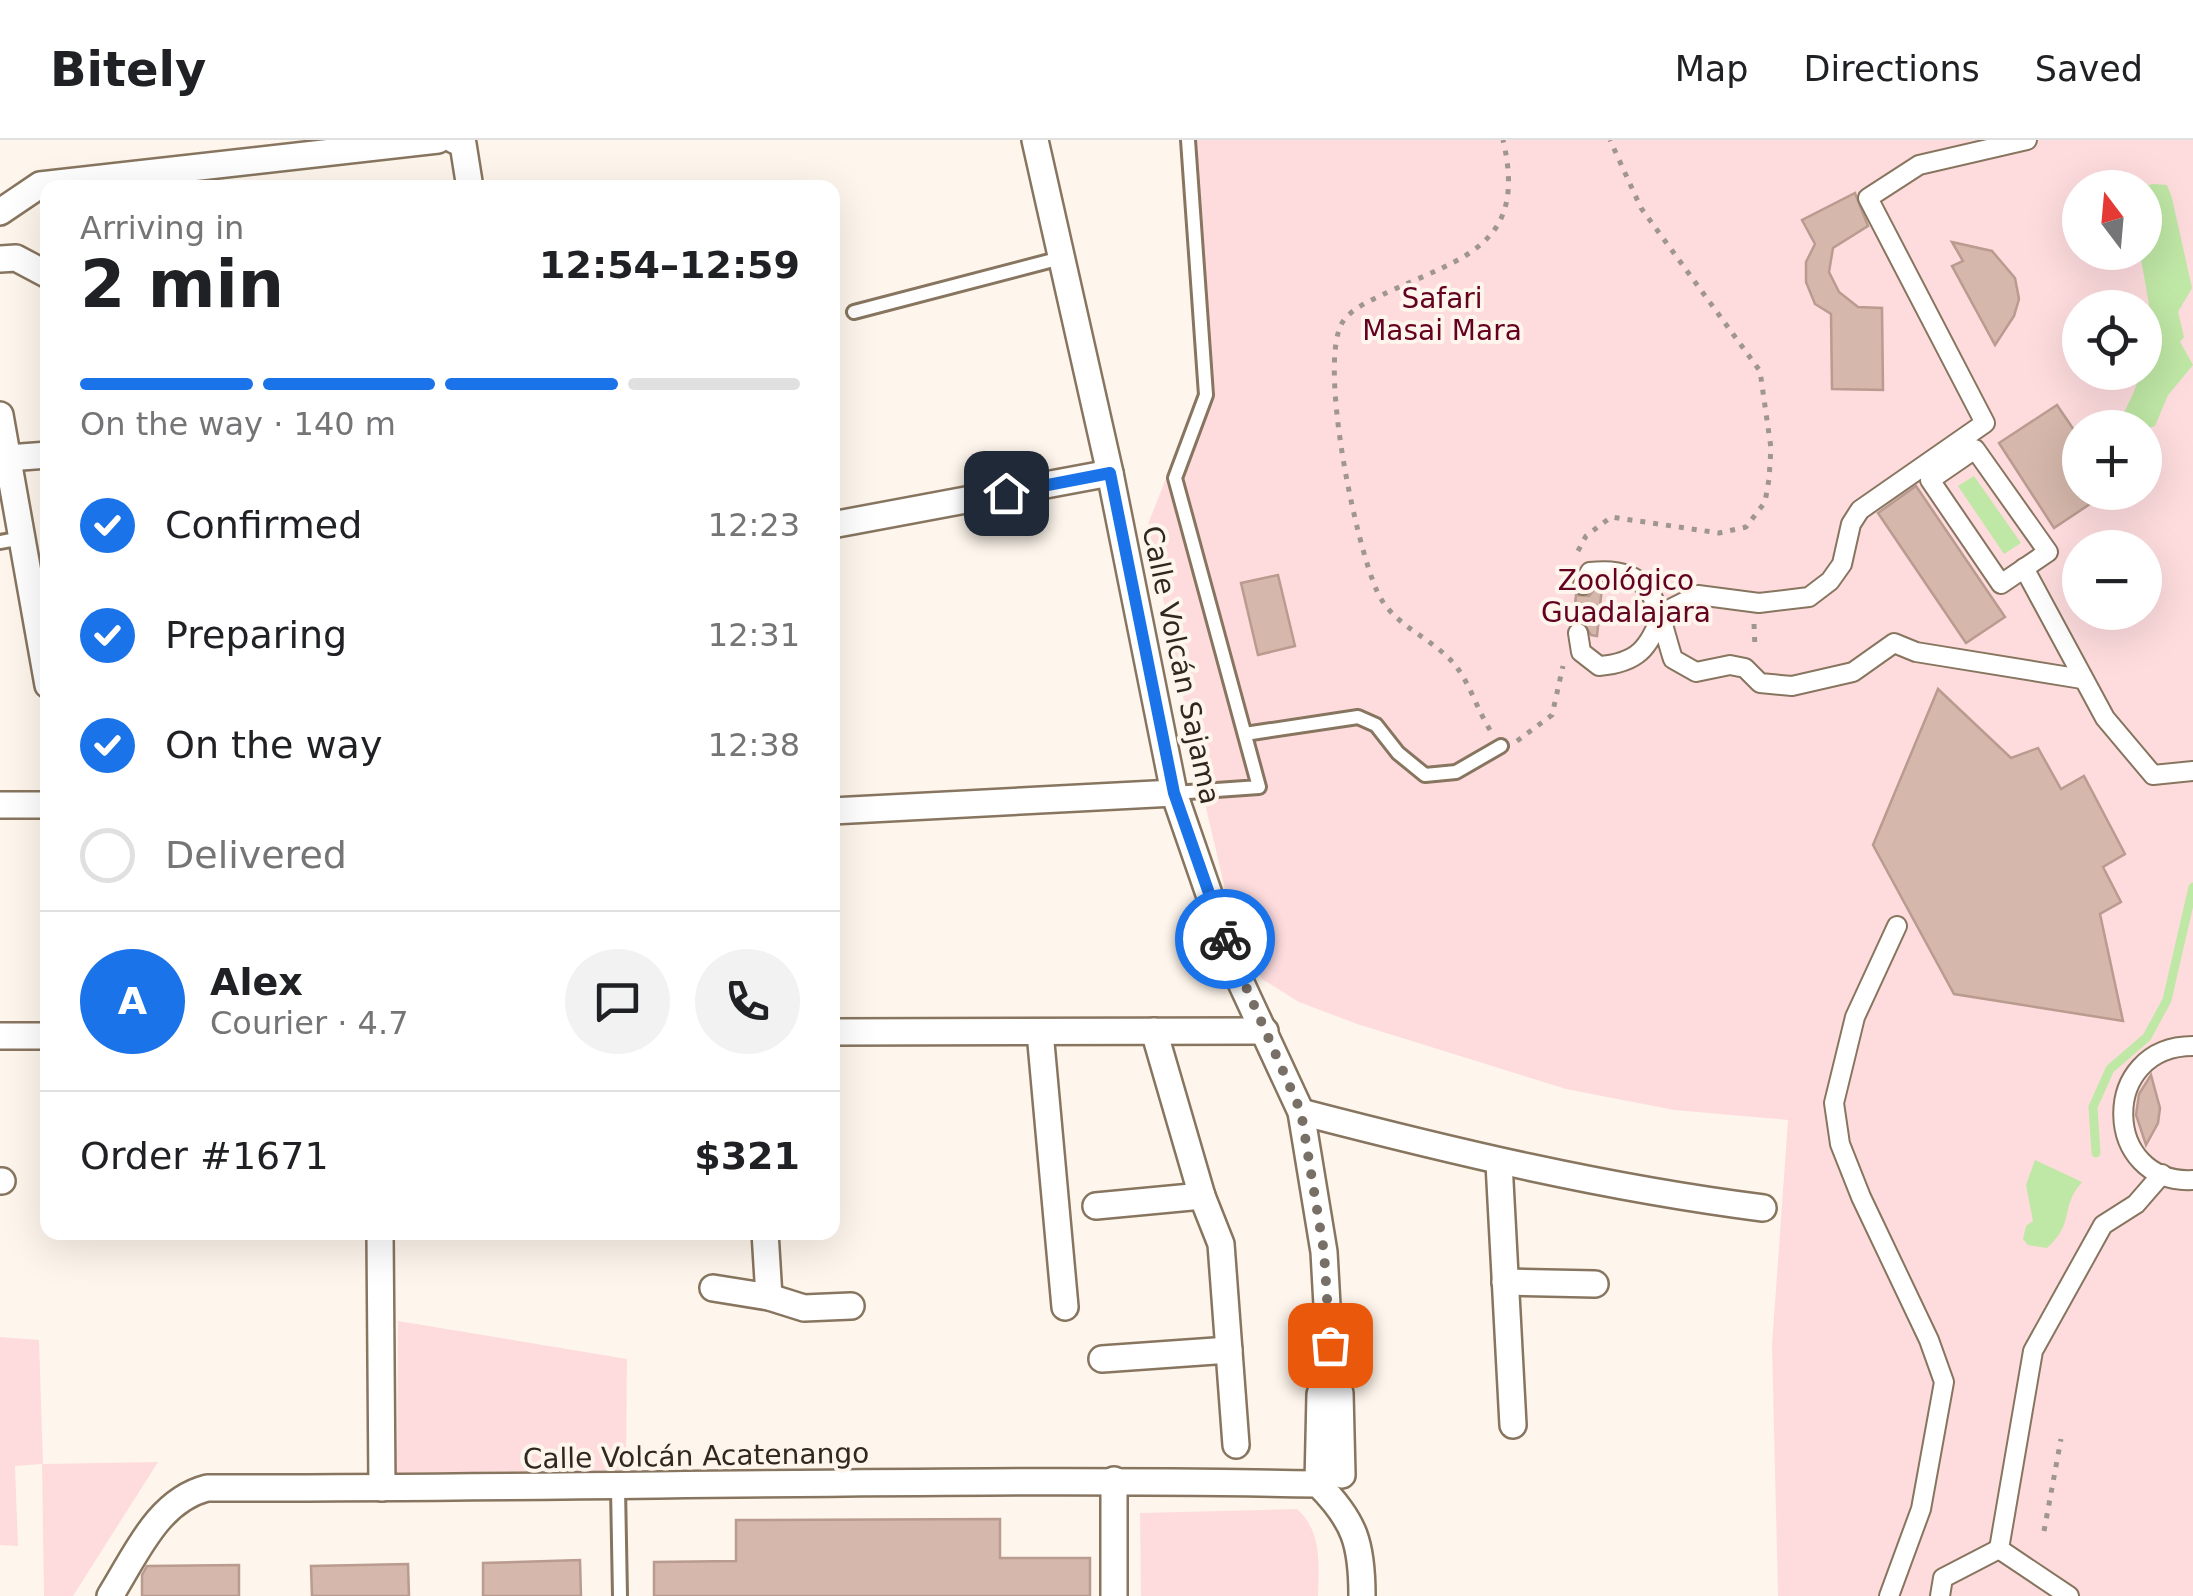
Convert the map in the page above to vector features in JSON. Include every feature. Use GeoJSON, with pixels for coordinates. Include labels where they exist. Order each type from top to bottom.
{"type":"FeatureCollection","features":[{"type":"Feature","properties":{"kind":"street"},"geometry":{"type":"LineString","coordinates":[[84,180],[438,140]]}},
{"type":"Feature","properties":{"kind":"street"},"geometry":{"type":"LineString","coordinates":[[454,140],[463,144],[467,154],[469,180]]}},
{"type":"Feature","properties":{"kind":"street","name":"Calle Volcán Sajama"},"geometry":{"type":"LineString","coordinates":[[1035,140],[1110,473],[1174,793],[1236,972],[1301,1112],[1324,1252],[1331,1376],[1340,1393],[1330,1485]]}},
{"type":"Feature","properties":{"kind":"street"},"geometry":{"type":"LineString","coordinates":[[1578,633],[1581,652],[1598,666],[1624,664],[1653,638],[1662,613],[1698,594],[1750,602],[1788,602],[1808,597],[1830,581],[1842,564],[1851,524],[1860,510],[1948,458],[1976,449],[2048,552],[2001,584],[1930,480],[1948,458],[1985,423],[1868,198],[1920,165],[2027,140]]}},
{"type":"Feature","properties":{"kind":"street"},"geometry":{"type":"LineString","coordinates":[[0,212],[40,185]]}},
{"type":"Feature","properties":{"kind":"street"},"geometry":{"type":"LineString","coordinates":[[0,259],[16,258],[40,270]]}},
{"type":"Feature","properties":{"kind":"street"},"geometry":{"type":"LineString","coordinates":[[0,415],[8,458],[11,540],[40,654]]}},
{"type":"Feature","properties":{"kind":"street"},"geometry":{"type":"LineString","coordinates":[[8,458],[40,456]]}},
{"type":"Feature","properties":{"kind":"street"},"geometry":{"type":"LineString","coordinates":[[840,524],[1110,473]]}},
{"type":"Feature","properties":{"kind":"street"},"geometry":{"type":"LineString","coordinates":[[2024,568],[2105,718],[2153,776],[2193,771]]}},
{"type":"Feature","properties":{"kind":"street"},"geometry":{"type":"LineString","coordinates":[[1584,585],[1590,572],[1613,570],[1649,589],[1662,613],[1673,659],[1696,672],[1730,664],[1745,668],[1760,683],[1792,686],[1853,672],[1894,644],[1916,652],[2082,679]]}},
{"type":"Feature","properties":{"kind":"street"},"geometry":{"type":"LineString","coordinates":[[840,811],[1174,793]]}},
{"type":"Feature","properties":{"kind":"street"},"geometry":{"type":"LineString","coordinates":[[0,805],[40,805]]}},
{"type":"Feature","properties":{"kind":"street"},"geometry":{"type":"LineString","coordinates":[[1888,1596],[1922,1508],[1944,1382],[1929,1340],[1860,1197],[1840,1144],[1834,1103],[1856,1017],[1897,926]]}},
{"type":"Feature","properties":{"kind":"street"},"geometry":{"type":"LineString","coordinates":[[840,1032],[1265,1030]]}},
{"type":"Feature","properties":{"kind":"street"},"geometry":{"type":"LineString","coordinates":[[1154,1031],[1202,1196],[1221,1244],[1236,1445]]}},
{"type":"Feature","properties":{"kind":"street"},"geometry":{"type":"LineString","coordinates":[[1040,1032],[1065,1306]]}},
{"type":"Feature","properties":{"kind":"street"},"geometry":{"type":"LineString","coordinates":[[0,1036],[40,1036]]}},
{"type":"Feature","properties":{"kind":"street"},"geometry":{"type":"LineString","coordinates":[[2193,1046],[2158,1053],[2141,1066],[2122,1104],[2123,1126],[2130,1146],[2144,1163],[2162,1174],[2193,1180]]}},
{"type":"Feature","properties":{"kind":"street"},"geometry":{"type":"LineString","coordinates":[[1301,1112],[1499,1164],[1657,1194],[1764,1208]]}},
{"type":"Feature","properties":{"kind":"street"},"geometry":{"type":"LineString","coordinates":[[1499,1164],[1514,1425]]}},
{"type":"Feature","properties":{"kind":"street"},"geometry":{"type":"LineString","coordinates":[[1999,1549],[2034,1351],[2053,1310],[2103,1225],[2136,1204],[2162,1174]]}},
{"type":"Feature","properties":{"kind":"street"},"geometry":{"type":"LineString","coordinates":[[1096,1206],[1202,1196]]}},
{"type":"Feature","properties":{"kind":"street"},"geometry":{"type":"LineString","coordinates":[[380,1240],[382,1488]]}},
{"type":"Feature","properties":{"kind":"street"},"geometry":{"type":"LineString","coordinates":[[765,1240],[769,1298]]}},
{"type":"Feature","properties":{"kind":"street"},"geometry":{"type":"LineString","coordinates":[[1506,1282],[1595,1284]]}},
{"type":"Feature","properties":{"kind":"street"},"geometry":{"type":"LineString","coordinates":[[713,1288],[804,1308],[851,1306]]}},
{"type":"Feature","properties":{"kind":"street"},"geometry":{"type":"LineString","coordinates":[[1102,1359],[1229,1350]]}},
{"type":"Feature","properties":{"kind":"street"},"geometry":{"type":"LineString","coordinates":[[1114,1480],[1114,1596]]}},
{"type":"Feature","properties":{"kind":"street","name":"Calle Volcán Acatenango"},"geometry":{"type":"LineString","coordinates":[[110,1596],[162,1514],[175,1500],[207,1488],[618,1488],[1114,1480],[1330,1485]]}},
{"type":"Feature","properties":{"kind":"street"},"geometry":{"type":"LineString","coordinates":[[1330,1485],[1358,1540],[1362,1596]]}},
{"type":"Feature","properties":{"kind":"street"},"geometry":{"type":"LineString","coordinates":[[1940,1596],[1943,1578],[1999,1549]]}},
{"type":"Feature","properties":{"kind":"street"},"geometry":{"type":"LineString","coordinates":[[1999,1549],[2070,1596]]}},
{"type":"Feature","properties":{"kind":"lane"},"geometry":{"type":"LineString","coordinates":[[1174,793],[1259,787],[1175,478],[1206,395],[1188,140]]}},
{"type":"Feature","properties":{"kind":"lane"},"geometry":{"type":"LineString","coordinates":[[854,312],[1061,258]]}},
{"type":"Feature","properties":{"kind":"lane"},"geometry":{"type":"LineString","coordinates":[[1246,734],[1358,717],[1376,725],[1398,754],[1425,775],[1456,772],[1502,746]]}},
{"type":"Feature","properties":{"kind":"lane"},"geometry":{"type":"LineString","coordinates":[[618,1488],[620,1596]]}},
{"type":"Feature","properties":{"kind":"path"},"geometry":{"type":"LineString","coordinates":[[1503,140],[1510,168],[1509,198],[1499,224],[1481,245],[1453,266],[1366,303],[1343,320],[1334,349],[1340,439],[1376,591],[1391,616],[1430,642],[1459,670],[1470,697],[1502,746],[1522,740],[1552,715],[1561,688],[1565,653]]}},
{"type":"Feature","properties":{"kind":"path"},"geometry":{"type":"LineString","coordinates":[[1577,555],[1586,536],[1611,517],[1636,517],[1719,533],[1746,527],[1765,502],[1769,479],[1771,448],[1760,371],[1642,208],[1610,140]]}},
{"type":"Feature","properties":{"kind":"path"},"geometry":{"type":"LineString","coordinates":[[1745,668],[1755,649],[1750,602]]}},
{"type":"Feature","properties":{"kind":"path"},"geometry":{"type":"LineString","coordinates":[[2044,1531],[2061,1439]]}},
{"type":"Feature","properties":{"kind":"green space","name":"Zoológico Guadalajara"},"geometry":{"type":"Polygon","coordinates":[[[1180,140],[2193,140],[2193,1596],[1778,1596],[1772,1345],[1788,1120],[1674,1110],[1566,1089],[1357,1024],[1299,1002],[1262,979],[1233,923],[1148,524],[1199,395],[1180,140]]]}},
{"type":"Feature","properties":{"kind":"green space"},"geometry":{"type":"Polygon","coordinates":[[[398,1321],[627,1359],[626,1470],[397,1473],[398,1321]]]}},
{"type":"Feature","properties":{"kind":"green space"},"geometry":{"type":"Polygon","coordinates":[[[0,1337],[39,1340],[43,1464],[158,1462],[73,1596],[44,1596],[42,1464],[15,1466],[18,1546],[0,1545],[0,1337]]]}},
{"type":"Feature","properties":{"kind":"green space"},"geometry":{"type":"Polygon","coordinates":[[[1297,1509],[1315,1538],[1318,1596],[1141,1596],[1140,1513],[1297,1509]]]}},
{"type":"Feature","properties":{"kind":"shaded area"},"geometry":{"type":"Polygon","coordinates":[[[2162,185],[2167,185],[2192,288],[2178,312],[2184,337],[2180,342],[2193,365],[2168,395],[2162,410],[2125,410],[2134,390],[2162,390],[2162,290],[2146,290],[2143,270],[2162,270],[2162,185]]]}},
{"type":"Feature","properties":{"kind":"shaded area"},"geometry":{"type":"Polygon","coordinates":[[[1974,476],[2021,543],[2004,554],[1958,486],[1974,476]]]}},
{"type":"Feature","properties":{"kind":"shaded area"},"geometry":{"type":"Polygon","coordinates":[[[2035,1160],[2082,1182],[2071,1200],[2065,1223],[2047,1248],[2028,1245],[2023,1239],[2026,1226],[2033,1221],[2026,1185],[2035,1160]]]}},
{"type":"Feature","properties":{"kind":"building"},"geometry":{"type":"Polygon","coordinates":[[[1855,193],[1868,226],[1833,248],[1829,272],[1839,292],[1858,307],[1882,308],[1883,390],[1832,389],[1831,314],[1815,304],[1806,282],[1806,262],[1815,244],[1802,220],[1855,193]]]}},
{"type":"Feature","properties":{"kind":"building"},"geometry":{"type":"Polygon","coordinates":[[[1952,242],[1992,251],[2015,278],[2019,299],[2014,316],[1995,345],[1952,266],[1963,261],[1952,242]]]}},
{"type":"Feature","properties":{"kind":"building"},"geometry":{"type":"Polygon","coordinates":[[[2057,405],[2062,412],[2062,510],[2081,510],[2054,528],[1999,443],[2057,405]]]}},
{"type":"Feature","properties":{"kind":"building"},"geometry":{"type":"Polygon","coordinates":[[[1916,486],[2005,617],[1966,643],[1878,513],[1916,486]]]}},
{"type":"Feature","properties":{"kind":"building"},"geometry":{"type":"Polygon","coordinates":[[[1278,575],[1295,646],[1258,655],[1241,583],[1278,575]]]}},
{"type":"Feature","properties":{"kind":"building"},"geometry":{"type":"Polygon","coordinates":[[[1597,586],[1602,587],[1597,636],[1591,635],[1583,622],[1573,622],[1576,595],[1589,596],[1597,586]]]}},
{"type":"Feature","properties":{"kind":"building"},"geometry":{"type":"Polygon","coordinates":[[[1938,689],[2011,758],[2038,748],[2061,789],[2084,776],[2125,854],[2103,867],[2121,902],[2100,914],[2123,1021],[1954,994],[1873,845],[1938,689]]]}},
{"type":"Feature","properties":{"kind":"building"},"geometry":{"type":"Polygon","coordinates":[[[2151,1075],[2160,1108],[2158,1123],[2146,1145],[2136,1115],[2139,1094],[2151,1075]]]}},
{"type":"Feature","properties":{"kind":"building"},"geometry":{"type":"Polygon","coordinates":[[[1000,1519],[1000,1558],[1090,1558],[1090,1596],[654,1596],[654,1562],[736,1561],[736,1520],[1000,1519]]]}},
{"type":"Feature","properties":{"kind":"building"},"geometry":{"type":"Polygon","coordinates":[[[580,1560],[581,1596],[483,1596],[483,1563],[580,1560]]]}},
{"type":"Feature","properties":{"kind":"building"},"geometry":{"type":"Polygon","coordinates":[[[408,1564],[409,1596],[312,1596],[311,1566],[408,1564]]]}},
{"type":"Feature","properties":{"kind":"building"},"geometry":{"type":"Polygon","coordinates":[[[239,1565],[239,1596],[142,1596],[142,1575],[147,1566],[239,1565]]]}},
{"type":"Feature","properties":{"kind":"waterway"},"geometry":{"type":"LineString","coordinates":[[2096,1153],[2093,1107],[2110,1069],[2147,1037],[2167,1000],[2193,887]]}},
{"type":"Feature","properties":{"kind":"way so far"},"geometry":{"type":"LineString","coordinates":[[1225,939],[1236,972],[1301,1112],[1324,1252],[1330,1345]]}},
{"type":"Feature","properties":{"kind":"route"},"geometry":{"type":"LineString","coordinates":[[1006,493],[1110,473],[1174,793],[1225,939]]}},
{"type":"Feature","properties":{"kind":"park label","name":"Safari Masai Mara"},"geometry":{"type":"Point","coordinates":[1442,314]}}]}
